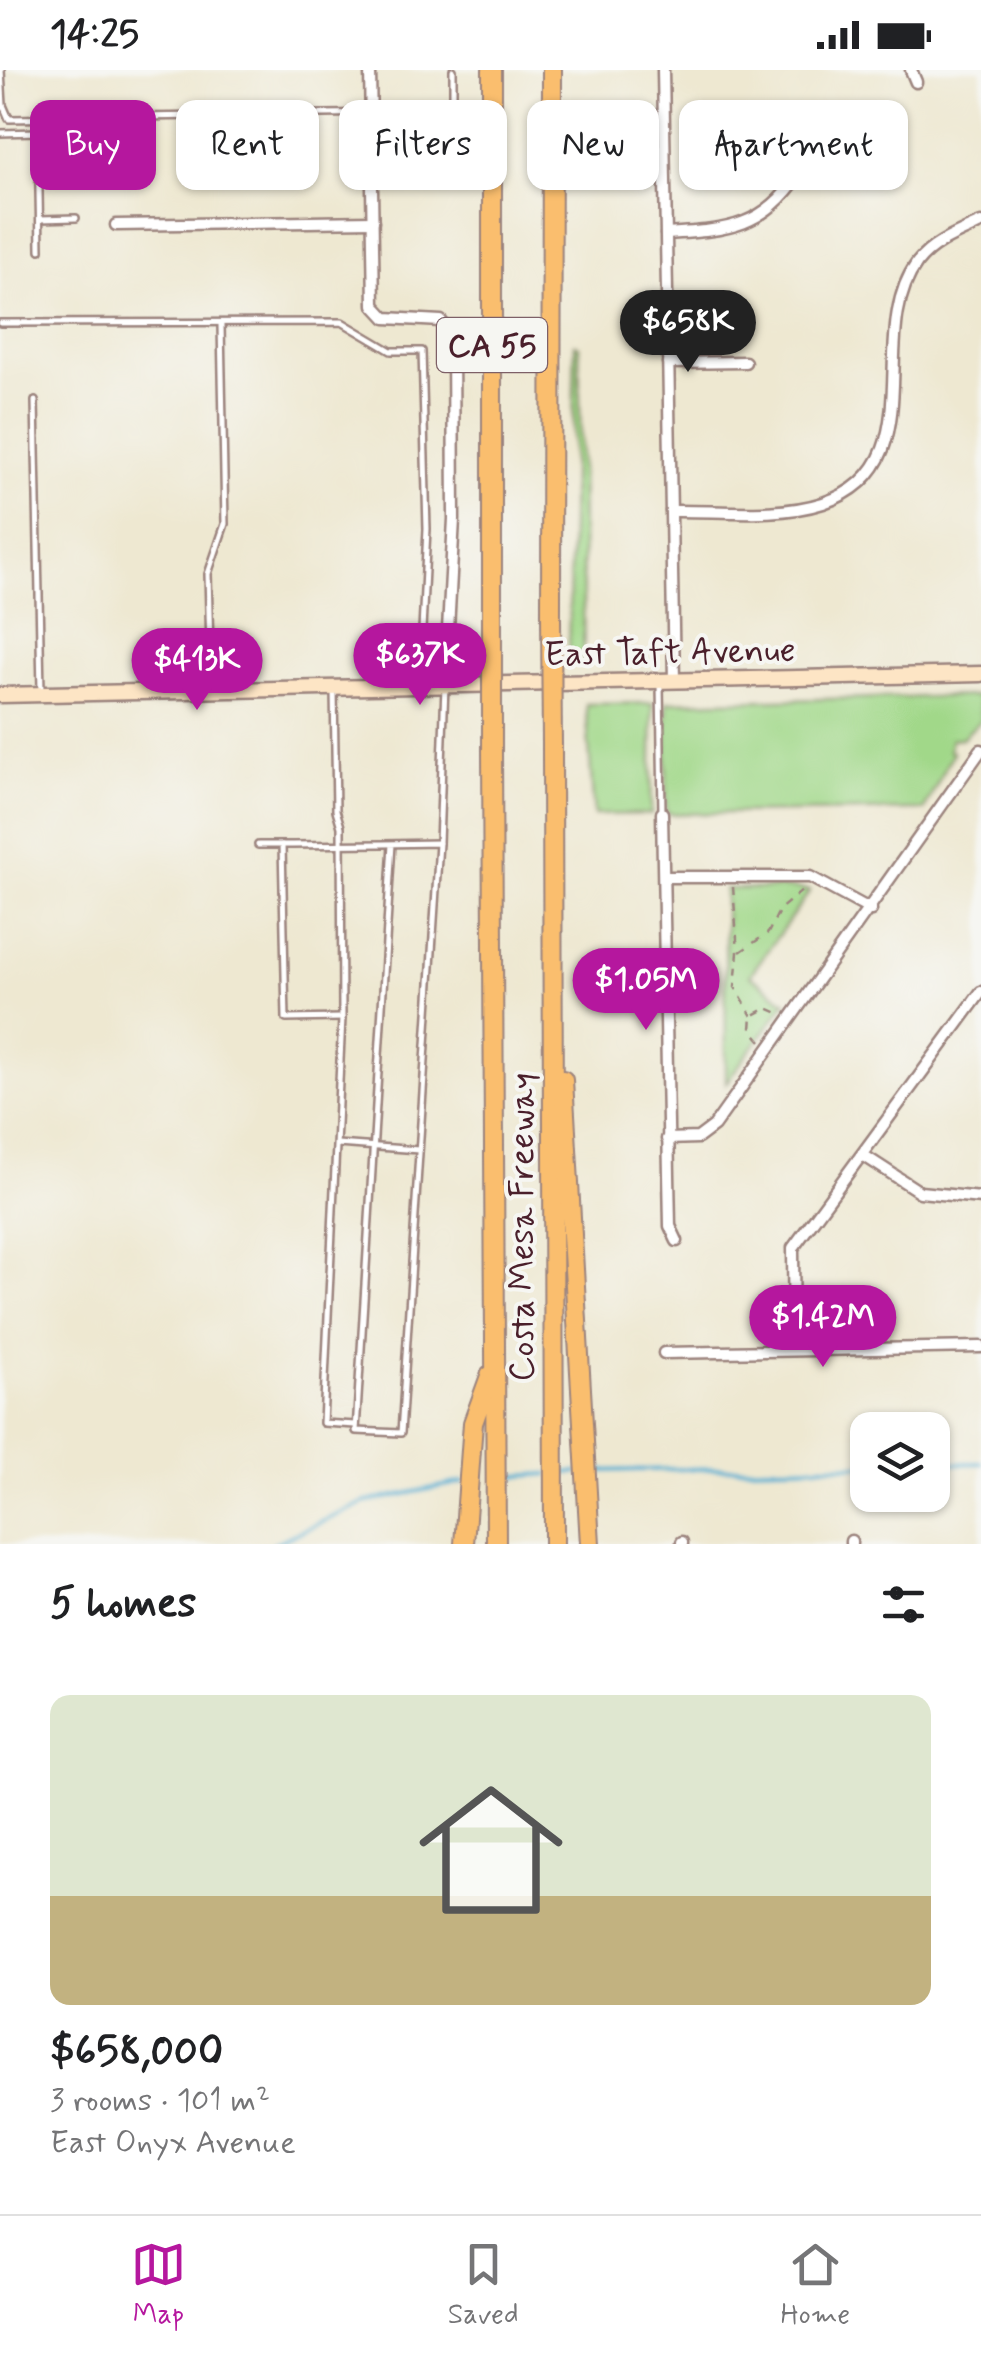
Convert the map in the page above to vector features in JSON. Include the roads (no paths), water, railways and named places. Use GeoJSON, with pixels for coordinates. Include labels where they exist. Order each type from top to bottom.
{"type":"FeatureCollection","features":[{"type":"Feature","properties":{"kind":"highway","name":"Costa Mesa Freeway"},"geometry":{"type":"LineString","coordinates":[[492,70],[496,1544]]}},
{"type":"Feature","properties":{"kind":"highway","name":"Costa Mesa Freeway"},"geometry":{"type":"LineString","coordinates":[[552,70],[554,1544]]}},
{"type":"Feature","properties":{"kind":"highway"},"geometry":{"type":"LineString","coordinates":[[554,972],[572,1174],[590,1544]]}},
{"type":"Feature","properties":{"kind":"highway"},"geometry":{"type":"LineString","coordinates":[[464,1544],[473,1422],[494,1366]]}},
{"type":"Feature","properties":{"kind":"main road","name":"East Taft Avenue"},"geometry":{"type":"LineString","coordinates":[[0,695],[981,674]]}},
{"type":"Feature","properties":{"kind":"street"},"geometry":{"type":"LineString","coordinates":[[370,70],[371,100]]}},
{"type":"Feature","properties":{"kind":"street"},"geometry":{"type":"LineString","coordinates":[[663,70],[671,511],[667,681]]}},
{"type":"Feature","properties":{"kind":"street"},"geometry":{"type":"LineString","coordinates":[[911,70],[916,82]]}},
{"type":"Feature","properties":{"kind":"street"},"geometry":{"type":"LineString","coordinates":[[372,190],[376,311],[392,319],[441,321],[453,339],[454,519],[445,685]]}},
{"type":"Feature","properties":{"kind":"street"},"geometry":{"type":"LineString","coordinates":[[666,234],[742,225],[771,209],[786,190]]}},
{"type":"Feature","properties":{"kind":"street"},"geometry":{"type":"LineString","coordinates":[[116,225],[373,221]]}},
{"type":"Feature","properties":{"kind":"street"},"geometry":{"type":"LineString","coordinates":[[671,511],[785,509],[823,503],[848,490],[870,471],[894,412],[894,327],[900,295],[918,262],[945,240],[981,223]]}},
{"type":"Feature","properties":{"kind":"street"},"geometry":{"type":"LineString","coordinates":[[668,363],[745,362]]}},
{"type":"Feature","properties":{"kind":"street"},"geometry":{"type":"LineString","coordinates":[[667,1139],[708,1133],[871,910],[981,750]]}},
{"type":"Feature","properties":{"kind":"street"},"geometry":{"type":"LineString","coordinates":[[662,814],[670,1226],[677,1241]]}},
{"type":"Feature","properties":{"kind":"street"},"geometry":{"type":"LineString","coordinates":[[664,878],[810,877],[871,910]]}},
{"type":"Feature","properties":{"kind":"street"},"geometry":{"type":"LineString","coordinates":[[794,1350],[793,1248],[979,998]]}},
{"type":"Feature","properties":{"kind":"street"},"geometry":{"type":"LineString","coordinates":[[863,1155],[920,1192],[981,1198]]}},
{"type":"Feature","properties":{"kind":"street"},"geometry":{"type":"LineString","coordinates":[[664,1353],[981,1346]]}},
{"type":"Feature","properties":{"kind":"lane"},"geometry":{"type":"LineString","coordinates":[[1,70],[2,105],[9,120],[339,113]]}},
{"type":"Feature","properties":{"kind":"lane"},"geometry":{"type":"LineString","coordinates":[[453,70],[453,100]]}},
{"type":"Feature","properties":{"kind":"lane"},"geometry":{"type":"LineString","coordinates":[[0,133],[38,132],[40,250]]}},
{"type":"Feature","properties":{"kind":"lane"},"geometry":{"type":"LineString","coordinates":[[40,218],[76,218]]}},
{"type":"Feature","properties":{"kind":"lane"},"geometry":{"type":"LineString","coordinates":[[0,323],[342,322],[392,351],[422,351],[427,528],[422,630]]}},
{"type":"Feature","properties":{"kind":"lane"},"geometry":{"type":"LineString","coordinates":[[211,690],[208,574],[225,524],[221,325]]}},
{"type":"Feature","properties":{"kind":"lane"},"geometry":{"type":"LineString","coordinates":[[35,401],[41,694]]}},
{"type":"Feature","properties":{"kind":"lane"},"geometry":{"type":"LineString","coordinates":[[662,814],[667,681]]}},
{"type":"Feature","properties":{"kind":"lane"},"geometry":{"type":"LineString","coordinates":[[392,844],[356,1431],[400,1433],[439,843],[445,685]]}},
{"type":"Feature","properties":{"kind":"lane"},"geometry":{"type":"LineString","coordinates":[[334,688],[342,1018],[323,1424],[356,1425]]}},
{"type":"Feature","properties":{"kind":"lane"},"geometry":{"type":"LineString","coordinates":[[258,846],[439,843]]}},
{"type":"Feature","properties":{"kind":"lane"},"geometry":{"type":"LineString","coordinates":[[282,845],[286,1019],[342,1018]]}},
{"type":"Feature","properties":{"kind":"lane"},"geometry":{"type":"LineString","coordinates":[[337,1144],[419,1150]]}},
{"type":"Feature","properties":{"kind":"waterway"},"geometry":{"type":"LineString","coordinates":[[950,1464],[981,1463]]}},
{"type":"Feature","properties":{"kind":"waterway"},"geometry":{"type":"LineString","coordinates":[[592,1471],[850,1465]]}},
{"type":"Feature","properties":{"kind":"waterway"},"geometry":{"type":"LineString","coordinates":[[557,1473],[578,1472]]}},
{"type":"Feature","properties":{"kind":"waterway"},"geometry":{"type":"LineString","coordinates":[[503,1477],[548,1474]]}},
{"type":"Feature","properties":{"kind":"waterway"},"geometry":{"type":"LineString","coordinates":[[273,1544],[366,1502],[463,1482]]}}]}
